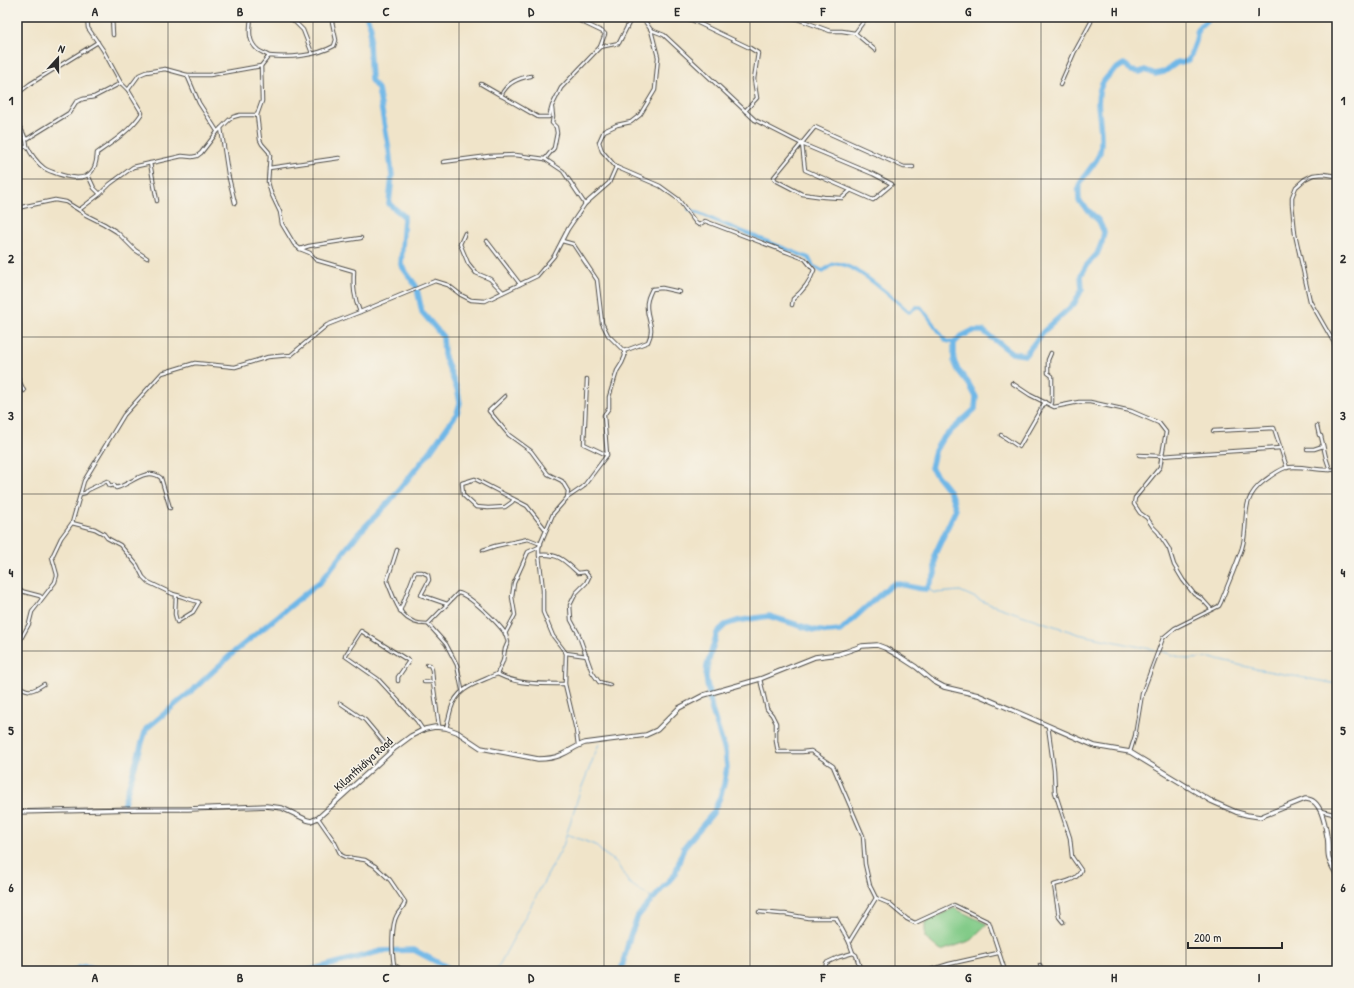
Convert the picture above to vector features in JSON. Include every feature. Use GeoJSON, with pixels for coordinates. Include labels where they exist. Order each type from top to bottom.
{"type":"FeatureCollection","features":[{"type":"Feature","properties":{"kind":"street"},"geometry":{"type":"LineString","coordinates":[[17,122],[27,139],[27,146],[38,164],[46,170],[68,177],[82,178],[88,175],[95,168],[97,153],[121,136],[142,113],[128,90],[121,83],[98,42],[88,28],[86,17]]}},
{"type":"Feature","properties":{"kind":"street"},"geometry":{"type":"LineString","coordinates":[[112,17],[113,35]]}},
{"type":"Feature","properties":{"kind":"street"},"geometry":{"type":"LineString","coordinates":[[251,17],[249,31],[251,41],[257,50],[269,56],[282,57],[327,50],[334,46],[336,40],[331,17]]}},
{"type":"Feature","properties":{"kind":"street"},"geometry":{"type":"LineString","coordinates":[[290,17],[303,30],[312,53]]}},
{"type":"Feature","properties":{"kind":"street"},"geometry":{"type":"LineString","coordinates":[[481,84],[538,117],[548,117],[561,88],[600,47],[605,34],[580,21],[579,17]]}},
{"type":"Feature","properties":{"kind":"street"},"geometry":{"type":"LineString","coordinates":[[600,47],[619,43],[632,17]]}},
{"type":"Feature","properties":{"kind":"street"},"geometry":{"type":"LineString","coordinates":[[642,17],[651,30],[658,57],[655,90],[640,115],[631,122],[617,125],[604,131],[598,142],[602,151],[616,167],[660,186],[678,199],[699,225],[705,221],[805,259],[814,270],[810,281],[799,295],[793,299],[792,305]]}},
{"type":"Feature","properties":{"kind":"street"},"geometry":{"type":"LineString","coordinates":[[682,17],[692,20],[758,53],[754,79],[756,98],[745,112]]}},
{"type":"Feature","properties":{"kind":"street"},"geometry":{"type":"LineString","coordinates":[[792,17],[830,32],[842,31],[855,33],[875,50]]}},
{"type":"Feature","properties":{"kind":"street"},"geometry":{"type":"LineString","coordinates":[[855,33],[867,17]]}},
{"type":"Feature","properties":{"kind":"street"},"geometry":{"type":"LineString","coordinates":[[1060,85],[1074,53],[1091,22],[1091,17]]}},
{"type":"Feature","properties":{"kind":"street"},"geometry":{"type":"LineString","coordinates":[[651,30],[664,35],[755,120],[802,144],[873,174],[892,184],[873,200],[805,170],[802,144]]}},
{"type":"Feature","properties":{"kind":"street"},"geometry":{"type":"LineString","coordinates":[[17,94],[30,84],[98,42]]}},
{"type":"Feature","properties":{"kind":"street"},"geometry":{"type":"LineString","coordinates":[[269,56],[261,66],[262,101],[257,115],[260,140],[269,152],[270,156],[268,182],[271,193],[280,212],[282,224],[294,244],[300,249],[310,253],[316,260],[354,272],[354,295],[360,312]]}},
{"type":"Feature","properties":{"kind":"street"},"geometry":{"type":"LineString","coordinates":[[128,90],[139,75],[146,72],[164,69],[187,75],[210,75],[261,66]]}},
{"type":"Feature","properties":{"kind":"street"},"geometry":{"type":"LineString","coordinates":[[187,75],[199,103],[218,131]]}},
{"type":"Feature","properties":{"kind":"street"},"geometry":{"type":"LineString","coordinates":[[501,96],[504,89],[512,82],[531,76]]}},
{"type":"Feature","properties":{"kind":"street"},"geometry":{"type":"LineString","coordinates":[[27,139],[69,113],[76,102],[94,97],[121,83]]}},
{"type":"Feature","properties":{"kind":"street"},"geometry":{"type":"LineString","coordinates":[[546,159],[554,148],[556,133],[556,127],[552,123],[552,106]]}},
{"type":"Feature","properties":{"kind":"street"},"geometry":{"type":"LineString","coordinates":[[79,210],[100,194],[110,184],[134,167],[182,156],[197,156],[202,153],[218,131],[233,117],[240,115],[257,115]]}},
{"type":"Feature","properties":{"kind":"street"},"geometry":{"type":"LineString","coordinates":[[851,190],[842,198],[802,194],[775,180],[774,177],[815,126],[904,167],[914,167]]}},
{"type":"Feature","properties":{"kind":"street"},"geometry":{"type":"LineString","coordinates":[[221,128],[228,174],[235,203]]}},
{"type":"Feature","properties":{"kind":"street"},"geometry":{"type":"LineString","coordinates":[[17,150],[27,146]]}},
{"type":"Feature","properties":{"kind":"street"},"geometry":{"type":"LineString","coordinates":[[443,162],[489,156],[515,155],[546,159],[563,171],[585,204]]}},
{"type":"Feature","properties":{"kind":"street"},"geometry":{"type":"LineString","coordinates":[[269,168],[339,158]]}},
{"type":"Feature","properties":{"kind":"street"},"geometry":{"type":"LineString","coordinates":[[150,163],[157,201]]}},
{"type":"Feature","properties":{"kind":"street"},"geometry":{"type":"LineString","coordinates":[[17,646],[29,624],[32,612],[57,579],[52,557],[61,538],[72,523],[84,482],[124,415],[162,373],[195,363],[235,367],[268,357],[291,355],[327,325],[435,280],[448,284],[471,300],[485,302],[537,276],[554,256],[568,229],[585,204],[609,183],[616,167]]}},
{"type":"Feature","properties":{"kind":"street"},"geometry":{"type":"LineString","coordinates":[[1337,176],[1323,174],[1305,178],[1296,187],[1292,197],[1295,234],[1310,301],[1337,348]]}},
{"type":"Feature","properties":{"kind":"street"},"geometry":{"type":"LineString","coordinates":[[88,175],[94,188],[100,194]]}},
{"type":"Feature","properties":{"kind":"street"},"geometry":{"type":"LineString","coordinates":[[17,208],[55,200],[66,202],[117,232],[135,250],[148,258]]}},
{"type":"Feature","properties":{"kind":"street"},"geometry":{"type":"LineString","coordinates":[[465,234],[460,244],[468,263],[476,273],[490,280],[503,292]]}},
{"type":"Feature","properties":{"kind":"street"},"geometry":{"type":"LineString","coordinates":[[300,249],[309,246],[361,238]]}},
{"type":"Feature","properties":{"kind":"street"},"geometry":{"type":"LineString","coordinates":[[562,241],[572,244],[597,280],[602,323],[608,335],[624,351],[625,356],[617,371],[609,397],[610,408],[604,415],[607,455],[584,487],[567,498],[553,514],[540,545],[539,555],[544,590],[543,612],[553,636],[566,653],[565,684],[578,745]]}},
{"type":"Feature","properties":{"kind":"street"},"geometry":{"type":"LineString","coordinates":[[487,242],[520,284]]}},
{"type":"Feature","properties":{"kind":"street"},"geometry":{"type":"LineString","coordinates":[[624,351],[648,342],[652,334],[647,307],[648,298],[652,289],[662,288],[680,292]]}},
{"type":"Feature","properties":{"kind":"street"},"geometry":{"type":"LineString","coordinates":[[1051,353],[1048,360],[1048,373],[1052,376],[1051,405]]}},
{"type":"Feature","properties":{"kind":"street"},"geometry":{"type":"LineString","coordinates":[[17,376],[24,391]]}},
{"type":"Feature","properties":{"kind":"street"},"geometry":{"type":"LineString","coordinates":[[587,379],[584,444],[607,455]]}},
{"type":"Feature","properties":{"kind":"street"},"geometry":{"type":"LineString","coordinates":[[1012,383],[1030,395],[1054,407],[1079,402],[1090,402],[1131,411],[1158,423],[1166,432],[1160,467],[1135,498],[1134,504],[1140,513],[1147,518],[1158,532],[1169,549],[1174,565],[1183,580],[1194,594],[1202,599],[1211,609]]}},
{"type":"Feature","properties":{"kind":"street"},"geometry":{"type":"LineString","coordinates":[[505,396],[489,410],[509,435],[531,451],[548,474],[562,481],[568,491],[567,498]]}},
{"type":"Feature","properties":{"kind":"street"},"geometry":{"type":"LineString","coordinates":[[1001,435],[1019,446],[1045,402]]}},
{"type":"Feature","properties":{"kind":"street"},"geometry":{"type":"LineString","coordinates":[[1337,407],[1335,408],[1337,418]]}},
{"type":"Feature","properties":{"kind":"street"},"geometry":{"type":"LineString","coordinates":[[1317,426],[1330,470]]}},
{"type":"Feature","properties":{"kind":"street"},"geometry":{"type":"LineString","coordinates":[[1213,431],[1274,428],[1286,468]]}},
{"type":"Feature","properties":{"kind":"street"},"geometry":{"type":"LineString","coordinates":[[1307,449],[1314,449],[1322,446]]}},
{"type":"Feature","properties":{"kind":"street"},"geometry":{"type":"LineString","coordinates":[[1139,455],[1161,456],[1281,448]]}},
{"type":"Feature","properties":{"kind":"street"},"geometry":{"type":"LineString","coordinates":[[17,462],[17,476]]}},
{"type":"Feature","properties":{"kind":"street"},"geometry":{"type":"LineString","coordinates":[[1337,469],[1286,468],[1275,472],[1255,489],[1247,506],[1242,547],[1219,606],[1175,628],[1163,638],[1142,694],[1135,736],[1130,752],[1211,800],[1236,812],[1260,817],[1310,798],[1316,803],[1321,811],[1328,836],[1328,857],[1337,875]]}},
{"type":"Feature","properties":{"kind":"street"},"geometry":{"type":"LineString","coordinates":[[80,494],[85,493],[107,481],[110,486],[114,485],[116,488],[139,476],[149,474],[153,476],[158,475],[161,478],[170,508]]}},
{"type":"Feature","properties":{"kind":"street"},"geometry":{"type":"LineString","coordinates":[[514,499],[505,507],[476,507],[464,495],[462,483],[475,479],[514,499],[526,506],[546,530]]}},
{"type":"Feature","properties":{"kind":"street"},"geometry":{"type":"LineString","coordinates":[[72,523],[91,527],[100,531],[106,538],[120,545],[137,565],[143,577],[148,582],[176,595],[199,602],[193,612],[177,622],[175,614],[176,595]]}},
{"type":"Feature","properties":{"kind":"street"},"geometry":{"type":"LineString","coordinates":[[483,550],[528,539],[540,545]]}},
{"type":"Feature","properties":{"kind":"street"},"geometry":{"type":"LineString","coordinates":[[505,634],[515,616],[512,597],[514,583],[528,552],[540,545]]}},
{"type":"Feature","properties":{"kind":"street"},"geometry":{"type":"LineString","coordinates":[[397,550],[387,582],[402,616],[419,624],[428,624],[458,593],[463,594],[478,604],[505,634],[508,642],[497,674],[462,690],[457,695],[451,709],[450,718],[446,728]]}},
{"type":"Feature","properties":{"kind":"street"},"geometry":{"type":"LineString","coordinates":[[539,555],[548,554],[557,556],[578,573],[585,572],[588,577],[586,583],[576,593],[570,605],[571,620],[578,633],[592,672],[599,682],[610,685]]}},
{"type":"Feature","properties":{"kind":"street"},"geometry":{"type":"LineString","coordinates":[[400,611],[415,572],[422,572],[428,575],[429,580],[421,595],[447,604]]}},
{"type":"Feature","properties":{"kind":"street"},"geometry":{"type":"LineString","coordinates":[[17,590],[40,596],[42,598]]}},
{"type":"Feature","properties":{"kind":"street"},"geometry":{"type":"LineString","coordinates":[[428,624],[446,644],[457,665],[462,690]]}},
{"type":"Feature","properties":{"kind":"street"},"geometry":{"type":"LineString","coordinates":[[398,681],[398,678],[409,662],[361,631],[345,656],[378,679],[417,721],[423,730]]}},
{"type":"Feature","properties":{"kind":"street","name":"Kilanthidiya Road"},"geometry":{"type":"LineString","coordinates":[[318,818],[391,751],[411,736],[423,730],[435,727],[446,728],[457,732],[481,748],[538,759],[546,759],[561,755],[578,745],[646,735],[657,730],[679,708],[704,695],[760,679],[814,657],[839,654],[862,646],[877,645],[885,648],[916,667],[932,681],[944,687],[978,695],[1095,746],[1130,752]]}},
{"type":"Feature","properties":{"kind":"street"},"geometry":{"type":"LineString","coordinates":[[566,653],[586,656]]}},
{"type":"Feature","properties":{"kind":"street"},"geometry":{"type":"LineString","coordinates":[[427,665],[430,665],[432,670],[439,727]]}},
{"type":"Feature","properties":{"kind":"street"},"geometry":{"type":"LineString","coordinates":[[497,674],[507,679],[533,683],[565,684]]}},
{"type":"Feature","properties":{"kind":"street"},"geometry":{"type":"LineString","coordinates":[[760,679],[767,709],[776,723],[776,742],[778,752],[811,751],[833,766],[863,836],[865,864],[870,886],[876,898],[888,903],[907,919],[915,923],[954,905],[989,922],[1005,971]]}},
{"type":"Feature","properties":{"kind":"street"},"geometry":{"type":"LineString","coordinates":[[424,682],[433,682]]}},
{"type":"Feature","properties":{"kind":"street"},"geometry":{"type":"LineString","coordinates":[[17,691],[18,686],[28,691],[35,690],[44,684]]}},
{"type":"Feature","properties":{"kind":"street"},"geometry":{"type":"LineString","coordinates":[[340,703],[365,720],[391,751]]}},
{"type":"Feature","properties":{"kind":"street"},"geometry":{"type":"LineString","coordinates":[[1048,725],[1054,770],[1055,792],[1070,838],[1072,857],[1082,870],[1080,875],[1075,878],[1054,885],[1059,917],[1063,922]]}},
{"type":"Feature","properties":{"kind":"street"},"geometry":{"type":"LineString","coordinates":[[17,812],[266,806],[282,808],[311,821],[318,818],[334,841],[341,856],[345,858],[364,860],[381,871],[390,880],[405,902],[395,919],[392,946],[394,965],[404,971]]}},
{"type":"Feature","properties":{"kind":"street"},"geometry":{"type":"LineString","coordinates":[[1321,811],[1337,815]]}},
{"type":"Feature","properties":{"kind":"street"},"geometry":{"type":"LineString","coordinates":[[849,942],[876,898]]}},
{"type":"Feature","properties":{"kind":"street"},"geometry":{"type":"LineString","coordinates":[[759,912],[808,918],[836,918],[853,952],[856,955],[861,971]]}},
{"type":"Feature","properties":{"kind":"street"},"geometry":{"type":"LineString","coordinates":[[825,971],[826,963],[853,952]]}},
{"type":"Feature","properties":{"kind":"street"},"geometry":{"type":"LineString","coordinates":[[927,971],[949,964],[999,953]]}},
{"type":"Feature","properties":{"kind":"street"},"geometry":{"type":"LineString","coordinates":[[1040,965],[1043,971]]}},
{"type":"Feature","properties":{"kind":"green space"},"geometry":{"type":"Polygon","coordinates":[[[954,908],[987,924],[972,940],[941,951],[925,938],[925,922],[954,908]]]}},
{"type":"Feature","properties":{"kind":"waterway"},"geometry":{"type":"LineString","coordinates":[[367,17],[371,28],[369,43],[371,80],[378,89],[389,150],[392,176],[389,204],[404,216],[401,265],[416,286]]}},
{"type":"Feature","properties":{"kind":"waterway"},"geometry":{"type":"LineString","coordinates":[[621,971],[630,936],[638,916],[675,874],[684,847],[713,813],[724,784],[727,767],[725,751],[712,710],[706,677],[707,666],[717,633],[725,625],[737,621],[769,616],[814,630],[828,632],[840,631],[885,590],[895,583],[915,588],[927,589],[935,574],[935,554],[956,509],[950,492],[931,468],[935,451],[942,439],[975,409],[976,397],[969,384],[958,370],[954,361],[954,343],[960,337],[972,331],[983,331],[1012,353],[1025,355],[1043,332],[1074,304],[1082,289],[1081,275],[1087,265],[1097,254],[1104,232],[1099,221],[1079,201],[1079,186],[1096,161],[1100,152],[1101,126],[1098,104],[1099,93],[1103,83],[1111,73],[1124,64],[1131,71],[1140,72],[1145,70],[1155,74],[1164,72],[1178,62],[1182,63],[1189,60],[1196,41],[1198,28],[1210,17]]}},
{"type":"Feature","properties":{"kind":"waterway"},"geometry":{"type":"LineString","coordinates":[[689,209],[809,258],[813,266],[823,271],[833,264],[841,264],[850,267],[884,290],[909,312],[916,307],[921,307],[946,341],[954,343]]}},
{"type":"Feature","properties":{"kind":"waterway"},"geometry":{"type":"LineString","coordinates":[[123,806],[146,729],[195,688],[234,652],[321,581],[357,535],[389,502],[429,453],[457,413],[460,403],[458,392],[444,355],[443,337],[422,312],[417,289]]}},
{"type":"Feature","properties":{"kind":"waterway"},"geometry":{"type":"LineString","coordinates":[[927,589],[935,593],[960,591],[989,604],[1078,634],[1155,650]]}},
{"type":"Feature","properties":{"kind":"waterway"},"geometry":{"type":"LineString","coordinates":[[1161,651],[1186,659],[1211,658],[1256,669],[1337,684]]}},
{"type":"Feature","properties":{"kind":"waterway"},"geometry":{"type":"LineString","coordinates":[[496,971],[563,846],[579,794],[599,744]]}},
{"type":"Feature","properties":{"kind":"waterway"},"geometry":{"type":"LineString","coordinates":[[567,834],[595,845],[616,862],[629,883],[653,899]]}},
{"type":"Feature","properties":{"kind":"waterway"},"geometry":{"type":"LineString","coordinates":[[307,971],[381,951],[414,950],[454,971]]}},
{"type":"Feature","properties":{"kind":"waterway"},"geometry":{"type":"LineString","coordinates":[[74,971],[86,967],[99,971]]}}]}
